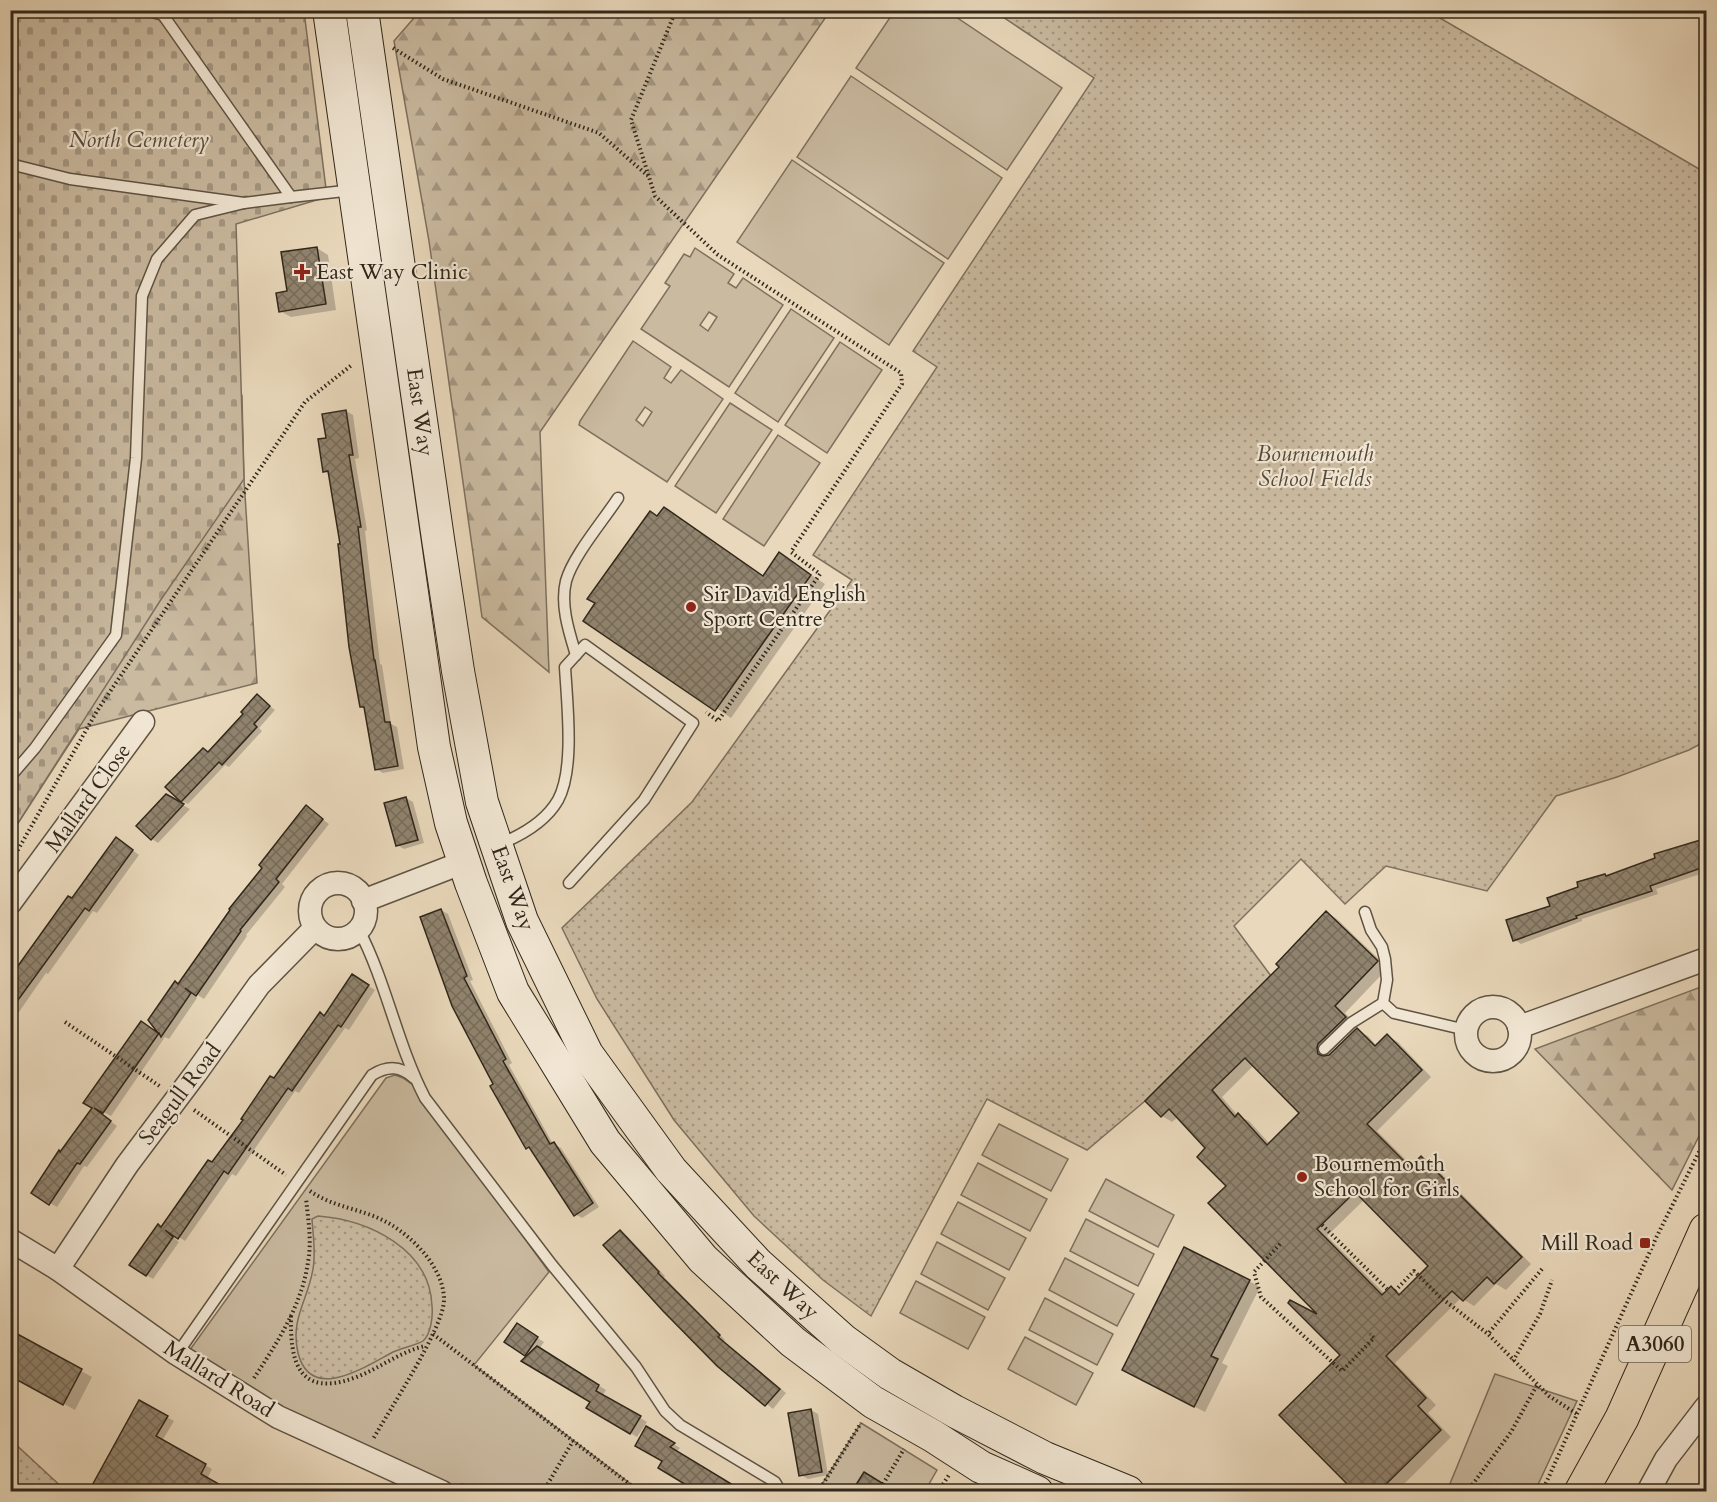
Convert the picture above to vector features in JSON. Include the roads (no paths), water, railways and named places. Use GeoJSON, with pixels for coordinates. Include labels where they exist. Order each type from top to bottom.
{"type":"FeatureCollection","features":[{"type":"Feature","properties":{"kind":"main road","name":"A3060"},"geometry":{"type":"LineString","coordinates":[[1581,1491],[1697,1276],[1707,1230]]}},
{"type":"Feature","properties":{"kind":"street","name":"East Way"},"geometry":{"type":"LineString","coordinates":[[329,10],[360,111],[440,550],[458,671],[461,784],[451,823],[464,862],[587,1054],[671,1170],[758,1264],[843,1340],[868,1418],[933,1436],[981,1467],[1024,1471],[1128,1491]]}},
{"type":"Feature","properties":{"kind":"street","name":"East Way"},"geometry":{"type":"LineString","coordinates":[[362,10],[368,50],[360,111],[355,189],[434,747],[461,784],[482,802],[497,846],[506,927]]}},
{"type":"Feature","properties":{"kind":"street","name":"Mallard Close"},"geometry":{"type":"LineString","coordinates":[[10,903],[143,722]]}},
{"type":"Feature","properties":{"kind":"street"},"geometry":{"type":"LineString","coordinates":[[363,901],[464,862]]}},
{"type":"Feature","properties":{"kind":"street"},"geometry":{"type":"LineString","coordinates":[[339,882],[351,886],[361,894],[366,920],[359,930],[336,940],[326,938],[314,929],[310,918],[310,906],[314,895],[326,885],[339,882]]}},
{"type":"Feature","properties":{"kind":"street","name":"Seagull Road"},"geometry":{"type":"LineString","coordinates":[[58,1269],[127,1165],[259,985],[314,929]]}},
{"type":"Feature","properties":{"kind":"street"},"geometry":{"type":"LineString","coordinates":[[1519,1027],[1707,959]]}},
{"type":"Feature","properties":{"kind":"street"},"geometry":{"type":"LineString","coordinates":[[1489,1007],[1505,1010],[1513,1015],[1519,1027],[1519,1042],[1504,1059],[1488,1060],[1474,1053],[1469,1046],[1467,1030],[1470,1021],[1475,1013],[1489,1007]]}},
{"type":"Feature","properties":{"kind":"street","name":"Mallard Road"},"geometry":{"type":"LineString","coordinates":[[10,1240],[58,1269],[177,1354],[278,1417],[442,1491]]}},
{"type":"Feature","properties":{"kind":"street","name":"East Way"},"geometry":{"type":"LineString","coordinates":[[850,1365],[890,1374],[954,1411],[1024,1471]]}},
{"type":"Feature","properties":{"kind":"street"},"geometry":{"type":"LineString","coordinates":[[1648,1491],[1666,1459],[1707,1407]]}},
{"type":"Feature","properties":{"kind":"lane"},"geometry":{"type":"LineString","coordinates":[[146,10],[163,15],[291,197]]}},
{"type":"Feature","properties":{"kind":"lane"},"geometry":{"type":"LineString","coordinates":[[11,164],[70,179],[244,203]]}},
{"type":"Feature","properties":{"kind":"lane"},"geometry":{"type":"LineString","coordinates":[[10,777],[35,748],[116,634],[136,458],[142,296],[157,259],[195,215],[244,203],[355,189]]}},
{"type":"Feature","properties":{"kind":"lane"},"geometry":{"type":"LineString","coordinates":[[576,655],[566,620],[564,598],[566,581],[574,563],[618,498]]}},
{"type":"Feature","properties":{"kind":"lane"},"geometry":{"type":"LineString","coordinates":[[497,846],[519,836],[549,812],[559,799],[564,785],[570,736],[565,668],[585,645],[693,723],[644,800],[569,883]]}},
{"type":"Feature","properties":{"kind":"lane"},"geometry":{"type":"LineString","coordinates":[[1324,1049],[1351,1023],[1383,1003],[1387,980],[1385,959],[1382,946],[1371,930],[1365,912]]}},
{"type":"Feature","properties":{"kind":"lane"},"geometry":{"type":"LineString","coordinates":[[359,930],[372,955],[415,1078],[425,1098],[552,1265],[636,1366],[665,1411],[680,1425],[775,1482],[781,1491]]}},
{"type":"Feature","properties":{"kind":"lane"},"geometry":{"type":"LineString","coordinates":[[1383,1003],[1394,1013],[1467,1030]]}},
{"type":"Feature","properties":{"kind":"lane"},"geometry":{"type":"LineString","coordinates":[[177,1354],[372,1075],[382,1069],[394,1067],[405,1070],[415,1078]]}},
{"type":"Feature","properties":{"kind":"place","name":"East Way Clinic"},"geometry":{"type":"Point","coordinates":[302,272]}},
{"type":"Feature","properties":{"kind":"place","name":"Sir David English Sport Centre"},"geometry":{"type":"Point","coordinates":[691,607]}},
{"type":"Feature","properties":{"kind":"place","name":"Bournemouth School for Girls"},"geometry":{"type":"Point","coordinates":[1302,1177]}},
{"type":"Feature","properties":{"kind":"place","name":"Mill Road"},"geometry":{"type":"Point","coordinates":[1645,1243]}},
{"type":"Feature","properties":{"kind":"park label","name":"North Cemetery"},"geometry":{"type":"Point","coordinates":[139,140]}},
{"type":"Feature","properties":{"kind":"park label","name":"Bournemouth School Fields"},"geometry":{"type":"Point","coordinates":[1315,467]}}]}
